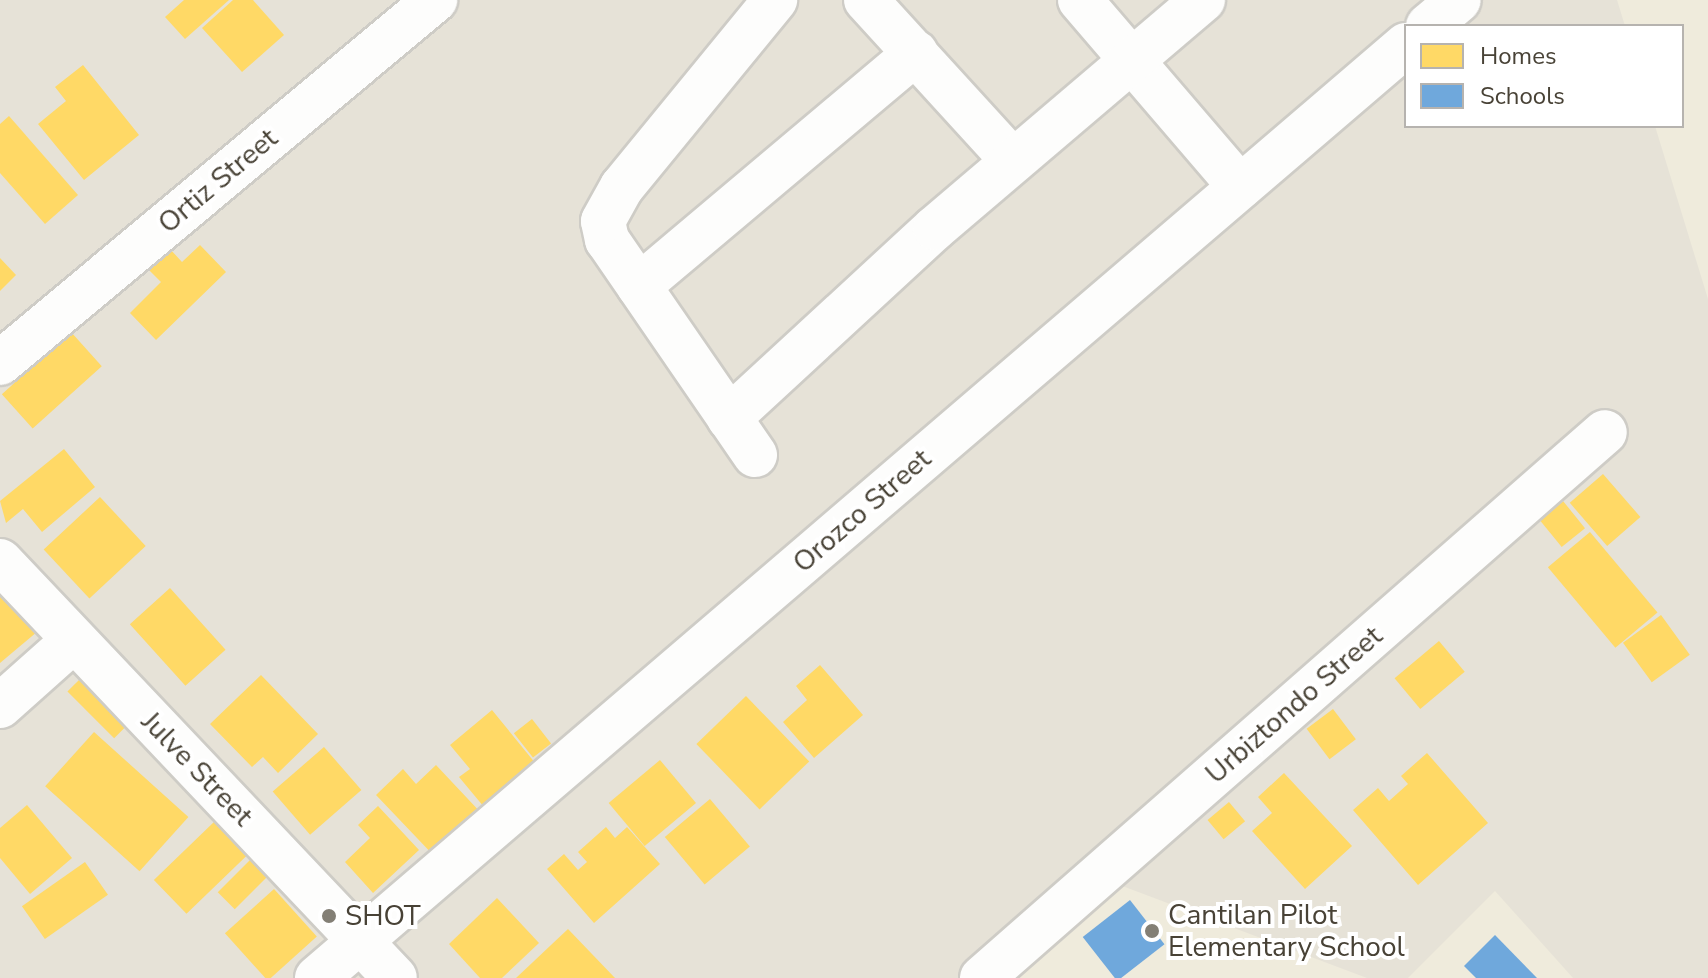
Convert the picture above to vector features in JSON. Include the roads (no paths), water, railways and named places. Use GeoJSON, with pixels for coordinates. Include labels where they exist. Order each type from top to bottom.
{"type":"FeatureCollection","features":[{"type":"Feature","properties":{"kind":"street","name":"Ortiz Street"},"geometry":{"type":"LineString","coordinates":[[0,363],[435,0]]}},
{"type":"Feature","properties":{"kind":"street"},"geometry":{"type":"LineString","coordinates":[[755,455],[607,240],[606,211],[775,0]]}},
{"type":"Feature","properties":{"kind":"street"},"geometry":{"type":"LineString","coordinates":[[866,0],[1013,161]]}},
{"type":"Feature","properties":{"kind":"street"},"geometry":{"type":"LineString","coordinates":[[1080,0],[1133,58],[1240,187]]}},
{"type":"Feature","properties":{"kind":"street"},"geometry":{"type":"LineString","coordinates":[[729,418],[1013,161],[1203,0]]}},
{"type":"Feature","properties":{"kind":"street"},"geometry":{"type":"LineString","coordinates":[[1430,24],[1459,0]]}},
{"type":"Feature","properties":{"kind":"street","name":"Orozco Street"},"geometry":{"type":"LineString","coordinates":[[317,978],[1404,47]]}},
{"type":"Feature","properties":{"kind":"street"},"geometry":{"type":"LineString","coordinates":[[639,286],[916,53]]}},
{"type":"Feature","properties":{"kind":"street","name":"Urbiztondo Street"},"geometry":{"type":"LineString","coordinates":[[982,978],[1605,432]]}},
{"type":"Feature","properties":{"kind":"street","name":"Julve Street"},"geometry":{"type":"LineString","coordinates":[[0,561],[395,978]]}},
{"type":"Feature","properties":{"kind":"street"},"geometry":{"type":"LineString","coordinates":[[0,706],[74,640]]}},
{"type":"Feature","properties":{"kind":"place","name":"SHOT"},"geometry":{"type":"Point","coordinates":[329,916]}},
{"type":"Feature","properties":{"kind":"place","name":"Cantilan Pilot Elementary School"},"geometry":{"type":"Point","coordinates":[1152,931]}}]}
